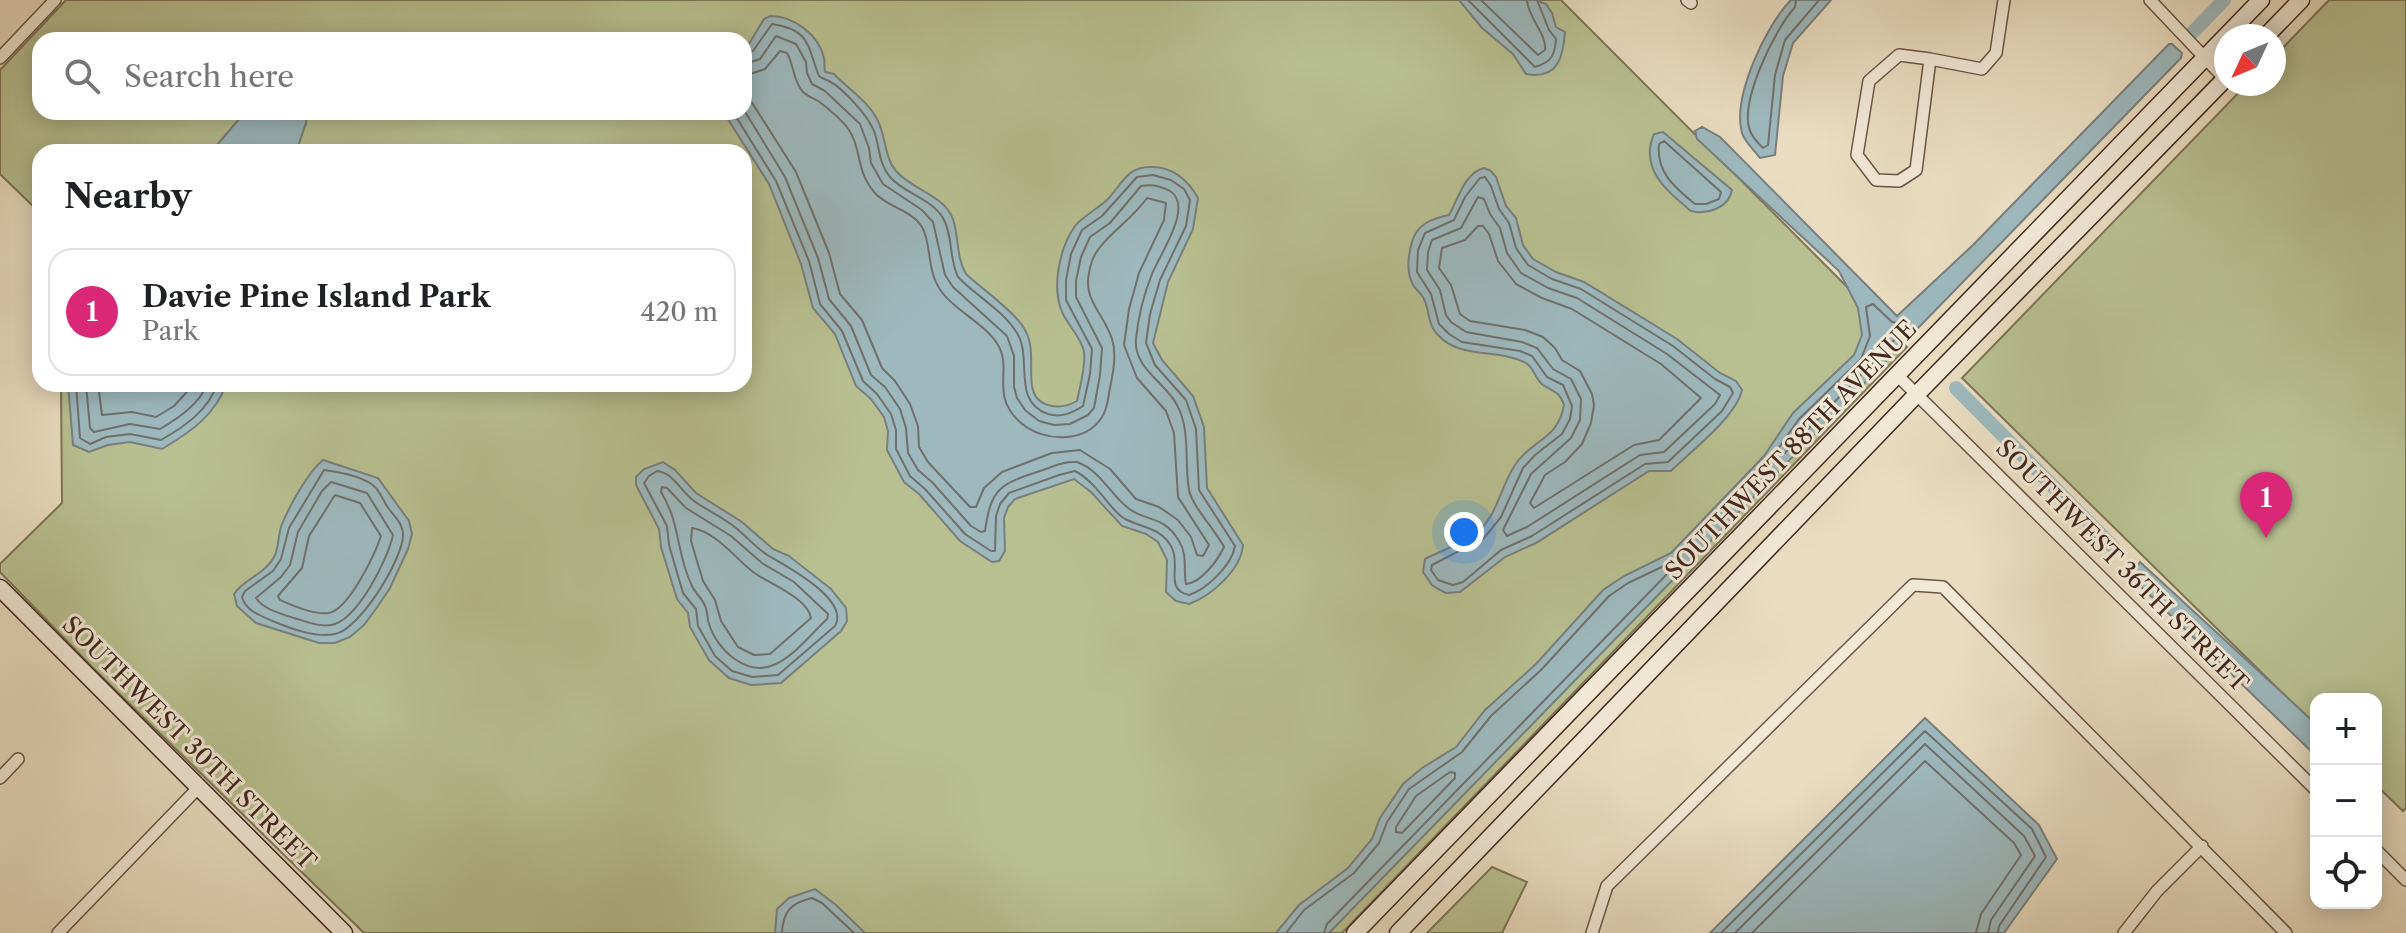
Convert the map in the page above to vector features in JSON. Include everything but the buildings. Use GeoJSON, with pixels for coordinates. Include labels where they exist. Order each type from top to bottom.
{"type":"FeatureCollection","features":[{"type":"Feature","properties":{"kind":"main road","name":"SOUTHWEST 88TH AVENUE"},"geometry":{"type":"LineString","coordinates":[[1355,933],[2261,0]]}},
{"type":"Feature","properties":{"kind":"main road"},"geometry":{"type":"LineString","coordinates":[[2278,24],[2301,0]]}},
{"type":"Feature","properties":{"kind":"main road"},"geometry":{"type":"LineString","coordinates":[[1398,933],[2214,89]]}},
{"type":"Feature","properties":{"kind":"main road","name":"SOUTHWEST 30TH STREET"},"geometry":{"type":"LineString","coordinates":[[0,588],[344,933]]}},
{"type":"Feature","properties":{"kind":"street"},"geometry":{"type":"LineString","coordinates":[[0,58],[55,0]]}},
{"type":"Feature","properties":{"kind":"street"},"geometry":{"type":"LineString","coordinates":[[1930,59],[1916,170],[1899,181],[1876,180],[1857,155],[1869,81],[1899,55],[1930,59],[1982,69],[1996,53],[2004,0]]}},
{"type":"Feature","properties":{"kind":"street"},"geometry":{"type":"LineString","coordinates":[[2150,0],[2214,68]]}},
{"type":"Feature","properties":{"kind":"street","name":"SOUTHWEST 36TH STREET"},"geometry":{"type":"LineString","coordinates":[[1896,374],[2310,784]]}},
{"type":"Feature","properties":{"kind":"street"},"geometry":{"type":"LineString","coordinates":[[1592,933],[1607,886],[1913,585],[1943,587],[2286,933]]}},
{"type":"Feature","properties":{"kind":"street"},"geometry":{"type":"LineString","coordinates":[[0,778],[18,759]]}},
{"type":"Feature","properties":{"kind":"street"},"geometry":{"type":"LineString","coordinates":[[58,933],[199,787]]}},
{"type":"Feature","properties":{"kind":"street"},"geometry":{"type":"LineString","coordinates":[[2124,933],[2157,891],[2202,846]]}},
{"type":"Feature","properties":{"kind":"street"},"geometry":{"type":"LineString","coordinates":[[2382,856],[2406,880]]}},
{"type":"Feature","properties":{"kind":"green space"},"geometry":{"type":"Polygon","coordinates":[[[66,0],[1561,0],[1907,347],[1342,933],[364,933],[98,673],[0,572],[0,564],[62,503],[61,392],[752,392],[752,144],[32,144],[32,205],[0,174],[0,70],[32,36],[32,120],[752,120],[752,32],[36,32],[66,0]]]}},
{"type":"Feature","properties":{"kind":"green space"},"geometry":{"type":"Polygon","coordinates":[[[2329,0],[2406,0],[2406,808],[2403,811],[2382,791],[2382,693],[2310,693],[2310,720],[1962,378],[2235,96],[2286,96],[2286,45],[2329,0]]]}},
{"type":"Feature","properties":{"kind":"green space"},"geometry":{"type":"Polygon","coordinates":[[[1492,867],[1527,882],[1502,933],[1427,933],[1492,867]]]}},
{"type":"Feature","properties":{"kind":"water"},"geometry":{"type":"Polygon","coordinates":[[[1459,0],[1536,0],[1546,4],[1556,27],[1565,32],[1557,65],[1545,73],[1526,74],[1513,54],[1482,28],[1459,0]]]}},
{"type":"Feature","properties":{"kind":"water"},"geometry":{"type":"Polygon","coordinates":[[[1791,0],[1831,0],[1793,43],[1783,76],[1775,155],[1760,158],[1742,133],[1742,101],[1753,62],[1771,26],[1791,0]]]}},
{"type":"Feature","properties":{"kind":"water"},"geometry":{"type":"Polygon","coordinates":[[[770,16],[788,19],[811,35],[821,50],[825,72],[834,74],[873,112],[896,171],[948,211],[953,219],[966,274],[1022,325],[1031,347],[1034,394],[1050,406],[1064,406],[1077,401],[1084,358],[1083,347],[1059,304],[1058,269],[1069,235],[1082,219],[1108,199],[1136,170],[1158,167],[1178,175],[1189,185],[1198,198],[1193,229],[1168,282],[1153,343],[1162,360],[1193,396],[1204,427],[1207,488],[1243,545],[1237,564],[1224,581],[1189,604],[1176,601],[1166,592],[1167,560],[1158,542],[1146,534],[1122,526],[1091,492],[1074,479],[1015,499],[1004,518],[1005,551],[999,561],[992,562],[960,541],[919,494],[904,482],[887,450],[888,431],[884,417],[871,399],[856,386],[835,334],[813,308],[801,264],[769,184],[752,157],[752,144],[744,144],[728,120],[752,120],[752,39],[764,19],[770,16]]]}},
{"type":"Feature","properties":{"kind":"water"},"geometry":{"type":"Polygon","coordinates":[[[2169,44],[2182,53],[2181,58],[1329,933],[1276,933],[1299,905],[1348,868],[1372,839],[1380,818],[1403,784],[1456,747],[1485,710],[1536,664],[1603,590],[1671,553],[1764,456],[1793,413],[1854,355],[1862,335],[1858,308],[1839,271],[1697,139],[1695,131],[1702,127],[1720,137],[1897,316],[1973,245],[2169,44]]]}},
{"type":"Feature","properties":{"kind":"water"},"geometry":{"type":"Polygon","coordinates":[[[238,120],[306,120],[299,144],[218,144],[238,120]]]}},
{"type":"Feature","properties":{"kind":"water"},"geometry":{"type":"Polygon","coordinates":[[[1663,132],[1732,190],[1722,206],[1704,212],[1691,211],[1665,187],[1650,158],[1654,134],[1663,132]]]}},
{"type":"Feature","properties":{"kind":"water"},"geometry":{"type":"Polygon","coordinates":[[[1484,168],[1496,177],[1506,206],[1516,218],[1523,245],[1533,259],[1584,282],[1677,339],[1720,373],[1736,381],[1742,390],[1722,422],[1671,471],[1649,471],[1536,543],[1505,557],[1460,592],[1446,593],[1432,585],[1423,572],[1425,559],[1480,530],[1491,515],[1515,465],[1550,433],[1561,417],[1564,405],[1558,394],[1543,385],[1524,362],[1501,355],[1467,351],[1446,342],[1434,330],[1424,299],[1411,280],[1409,258],[1417,231],[1431,221],[1449,215],[1471,175],[1484,168]]]}},
{"type":"Feature","properties":{"kind":"water"},"geometry":{"type":"Polygon","coordinates":[[[69,392],[222,392],[208,414],[191,430],[162,449],[130,442],[89,452],[73,445],[69,392]]]}},
{"type":"Feature","properties":{"kind":"water"},"geometry":{"type":"Polygon","coordinates":[[[323,460],[378,478],[409,521],[412,534],[390,588],[378,606],[364,625],[350,637],[335,643],[319,643],[256,623],[237,606],[234,594],[271,561],[290,508],[323,460]]]}},
{"type":"Feature","properties":{"kind":"water"},"geometry":{"type":"Polygon","coordinates":[[[663,462],[696,493],[742,522],[773,549],[789,556],[831,589],[846,608],[847,621],[841,631],[781,683],[751,685],[729,678],[709,660],[690,627],[688,613],[677,599],[661,547],[659,529],[636,485],[636,477],[644,469],[663,462]]]}},
{"type":"Feature","properties":{"kind":"water"},"geometry":{"type":"Polygon","coordinates":[[[2140,562],[2310,718],[2310,750],[2131,577],[2140,562]]]}},
{"type":"Feature","properties":{"kind":"water"},"geometry":{"type":"Polygon","coordinates":[[[1925,718],[2039,825],[2057,859],[2004,933],[1710,933],[1925,718]]]}},
{"type":"Feature","properties":{"kind":"water"},"geometry":{"type":"Polygon","coordinates":[[[815,889],[865,933],[775,933],[777,909],[789,898],[815,889]]]}},
{"type":"Feature","properties":{"kind":"waterway"},"geometry":{"type":"LineString","coordinates":[[2193,32],[2224,0]]}},
{"type":"Feature","properties":{"kind":"waterway"},"geometry":{"type":"LineString","coordinates":[[1956,388],[2114,548]]}},
{"type":"Feature","properties":{"kind":"place","name":"Davie Pine Island Park"},"geometry":{"type":"Point","coordinates":[2266,538]}}]}
